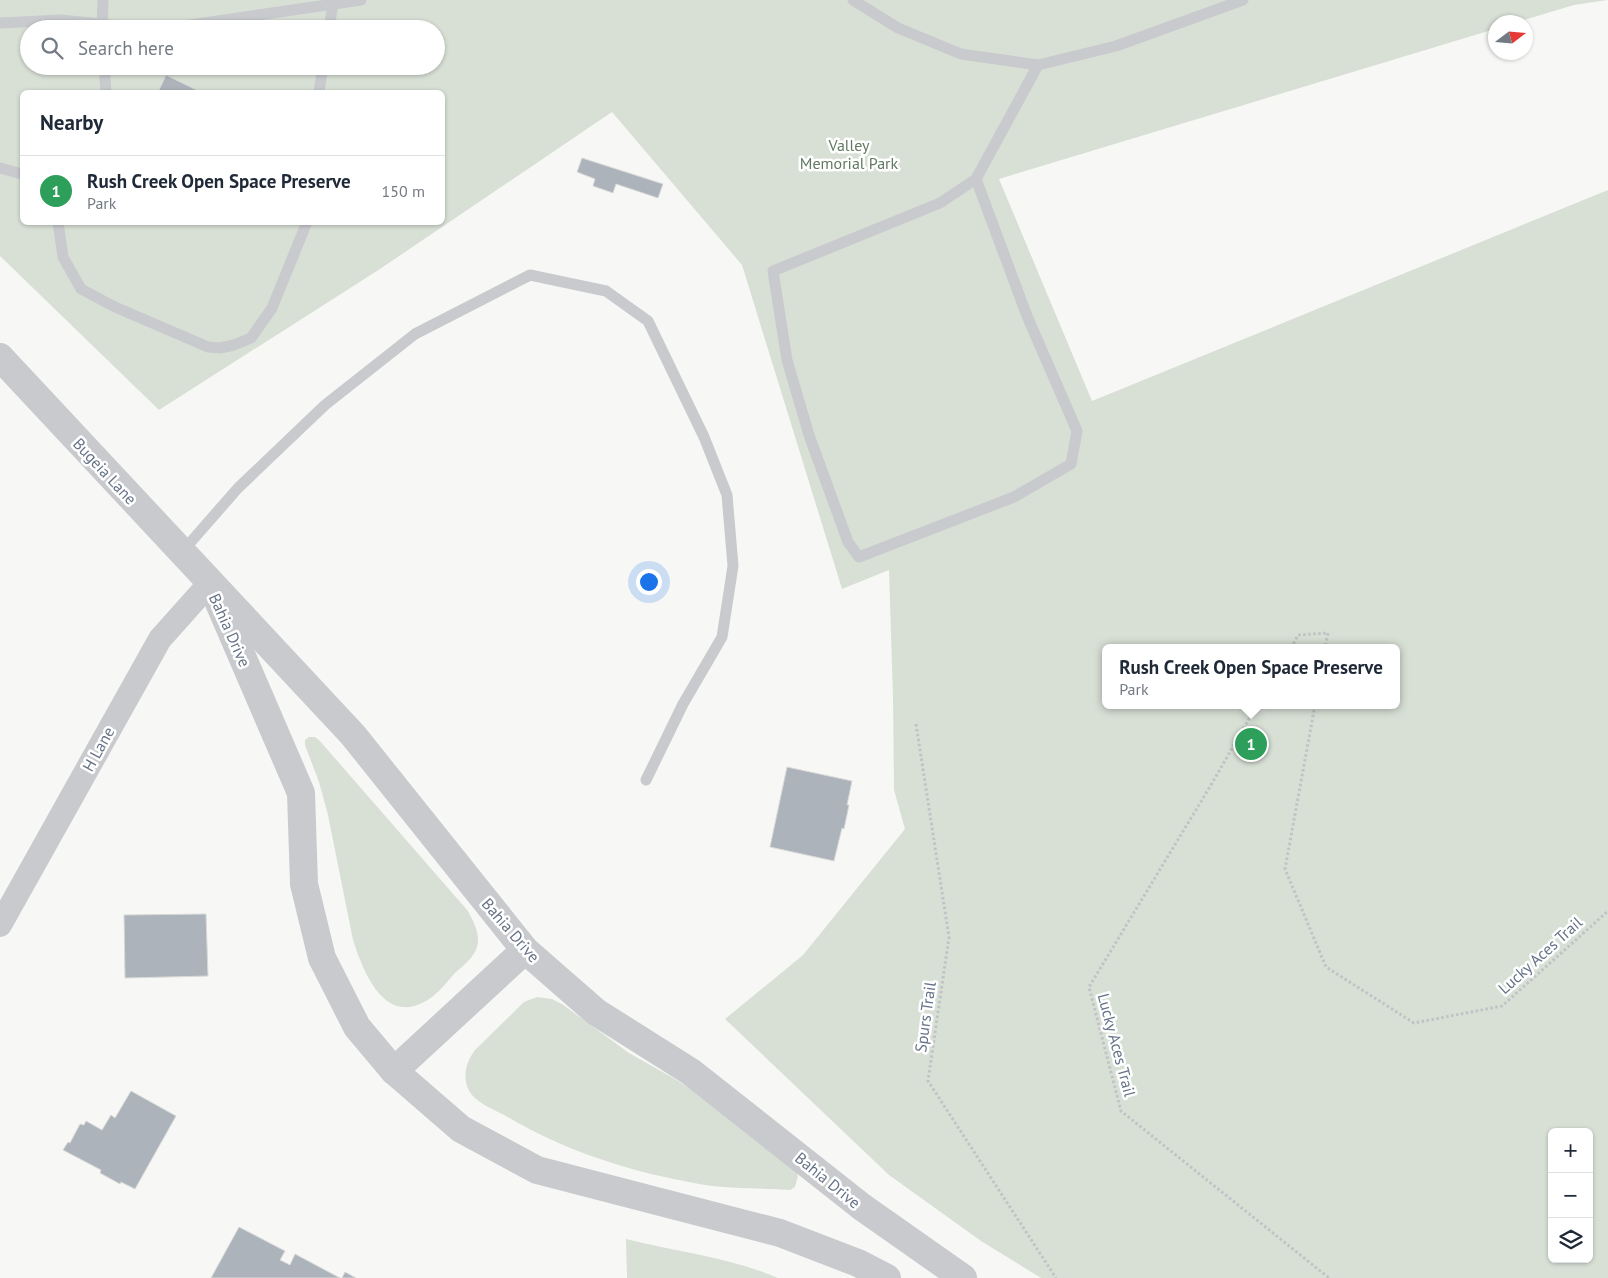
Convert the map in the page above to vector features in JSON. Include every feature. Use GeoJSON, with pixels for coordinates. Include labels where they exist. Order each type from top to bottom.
{"type":"FeatureCollection","features":[{"type":"Feature","properties":{"kind":"street","name":"Bugeia Lane"},"geometry":{"type":"LineString","coordinates":[[0,358],[210,584]]}},
{"type":"Feature","properties":{"kind":"street","name":"H Lane"},"geometry":{"type":"LineString","coordinates":[[0,925],[160,639],[210,584]]}},
{"type":"Feature","properties":{"kind":"street","name":"Bahia Drive"},"geometry":{"type":"LineString","coordinates":[[210,584],[352,735],[525,950],[596,1012],[691,1072],[862,1207],[963,1278]]}},
{"type":"Feature","properties":{"kind":"street","name":"Bahia Drive"},"geometry":{"type":"LineString","coordinates":[[210,584],[301,793],[304,884],[322,958],[357,1027],[394,1071],[461,1129],[537,1170],[780,1233],[858,1263],[887,1278]]}},
{"type":"Feature","properties":{"kind":"street"},"geometry":{"type":"LineString","coordinates":[[394,1071],[525,950]]}},
{"type":"Feature","properties":{"kind":"lane"},"geometry":{"type":"LineString","coordinates":[[102,20],[103,0]]}},
{"type":"Feature","properties":{"kind":"lane"},"geometry":{"type":"LineString","coordinates":[[224,20],[361,0]]}},
{"type":"Feature","properties":{"kind":"lane"},"geometry":{"type":"LineString","coordinates":[[853,0],[898,28],[961,54],[1038,65],[1116,46],[1243,0]]}},
{"type":"Feature","properties":{"kind":"lane"},"geometry":{"type":"LineString","coordinates":[[330,20],[333,4]]}},
{"type":"Feature","properties":{"kind":"lane"},"geometry":{"type":"LineString","coordinates":[[0,23],[20,22]]}},
{"type":"Feature","properties":{"kind":"lane"},"geometry":{"type":"LineString","coordinates":[[976,179],[1027,316],[1077,431],[1071,464],[1014,497],[859,557],[848,542],[809,435],[787,360],[773,271],[940,203],[976,179],[1038,65]]}},
{"type":"Feature","properties":{"kind":"lane"},"geometry":{"type":"LineString","coordinates":[[105,75],[106,90]]}},
{"type":"Feature","properties":{"kind":"lane"},"geometry":{"type":"LineString","coordinates":[[319,90],[322,75]]}},
{"type":"Feature","properties":{"kind":"lane"},"geometry":{"type":"LineString","coordinates":[[0,168],[20,173]]}},
{"type":"Feature","properties":{"kind":"lane"},"geometry":{"type":"LineString","coordinates":[[59,225],[64,257],[82,289],[115,307],[208,347],[220,348],[251,338],[272,308],[306,225]]}},
{"type":"Feature","properties":{"kind":"lane"},"geometry":{"type":"LineString","coordinates":[[181,553],[238,488],[325,405],[415,334],[530,274],[606,291],[648,321],[704,438],[727,495],[734,566],[722,637],[683,704],[646,780]]}},
{"type":"Feature","properties":{"kind":"path"},"geometry":{"type":"LineString","coordinates":[[1293,644],[1298,635],[1328,633],[1326,644]]}},
{"type":"Feature","properties":{"kind":"path","name":"Lucky Aces Trail"},"geometry":{"type":"LineString","coordinates":[[1255,709],[1212,785],[1088,987],[1121,1111],[1329,1278]]}},
{"type":"Feature","properties":{"kind":"path","name":"Lucky Aces Trail"},"geometry":{"type":"LineString","coordinates":[[1314,709],[1285,868],[1326,967],[1414,1023],[1502,1006],[1608,911]]}},
{"type":"Feature","properties":{"kind":"path","name":"Spurs Trail"},"geometry":{"type":"LineString","coordinates":[[916,724],[949,938],[928,1082],[1056,1278]]}},
{"type":"Feature","properties":{"kind":"green space","name":"Valley Memorial Park"},"geometry":{"type":"Polygon","coordinates":[[[0,0],[1608,0],[1574,5],[1533,17],[1533,15],[1488,15],[1488,31],[999,179],[1092,401],[1608,190],[1608,1278],[1041,1278],[981,1241],[889,1175],[725,1019],[803,955],[905,829],[894,790],[889,570],[842,589],[742,265],[612,112],[380,269],[159,410],[0,256],[0,0]]]}},
{"type":"Feature","properties":{"kind":"green space"},"geometry":{"type":"Polygon","coordinates":[[[309,737],[315,737],[319,740],[468,911],[473,922],[478,940],[476,950],[438,992],[426,1001],[411,1007],[398,1006],[387,1001],[369,980],[353,940],[328,815],[319,782],[305,745],[305,740],[309,737]]]}},
{"type":"Feature","properties":{"kind":"green space"},"geometry":{"type":"Polygon","coordinates":[[[537,997],[552,999],[562,1004],[629,1053],[709,1101],[796,1171],[798,1176],[795,1187],[790,1190],[722,1187],[648,1173],[598,1158],[550,1139],[479,1101],[472,1095],[465,1078],[467,1066],[472,1055],[524,1002],[537,997]]]}},
{"type":"Feature","properties":{"kind":"green space"},"geometry":{"type":"Polygon","coordinates":[[[626,1239],[722,1260],[778,1278],[627,1278],[626,1239]]]}},
{"type":"Feature","properties":{"kind":"building"},"geometry":{"type":"Polygon","coordinates":[[[166,75],[197,90],[159,90],[166,75]]]}},
{"type":"Feature","properties":{"kind":"building"},"geometry":{"type":"Polygon","coordinates":[[[582,158],[663,184],[658,198],[616,184],[613,193],[593,186],[595,179],[577,172],[582,158]]]}},
{"type":"Feature","properties":{"kind":"building"},"geometry":{"type":"Polygon","coordinates":[[[787,767],[852,781],[844,829],[842,828],[834,861],[770,847],[787,767]]]}},
{"type":"Feature","properties":{"kind":"building"},"geometry":{"type":"Polygon","coordinates":[[[206,914],[208,976],[125,978],[124,915],[206,914]]]}},
{"type":"Feature","properties":{"kind":"building"},"geometry":{"type":"Polygon","coordinates":[[[131,1091],[176,1116],[135,1189],[121,1182],[120,1184],[100,1173],[101,1170],[63,1150],[68,1142],[70,1143],[80,1124],[84,1125],[86,1121],[102,1130],[111,1115],[115,1118],[131,1091]]]}},
{"type":"Feature","properties":{"kind":"building"},"geometry":{"type":"Polygon","coordinates":[[[239,1227],[285,1251],[280,1260],[290,1265],[295,1254],[340,1278],[211,1278],[239,1227]]]}},
{"type":"Feature","properties":{"kind":"building"},"geometry":{"type":"Polygon","coordinates":[[[345,1272],[356,1278],[342,1278],[345,1272]]]}},
{"type":"Feature","properties":{"kind":"place","name":"Rush Creek Open Space Preserve"},"geometry":{"type":"Point","coordinates":[1251,744]}}]}
